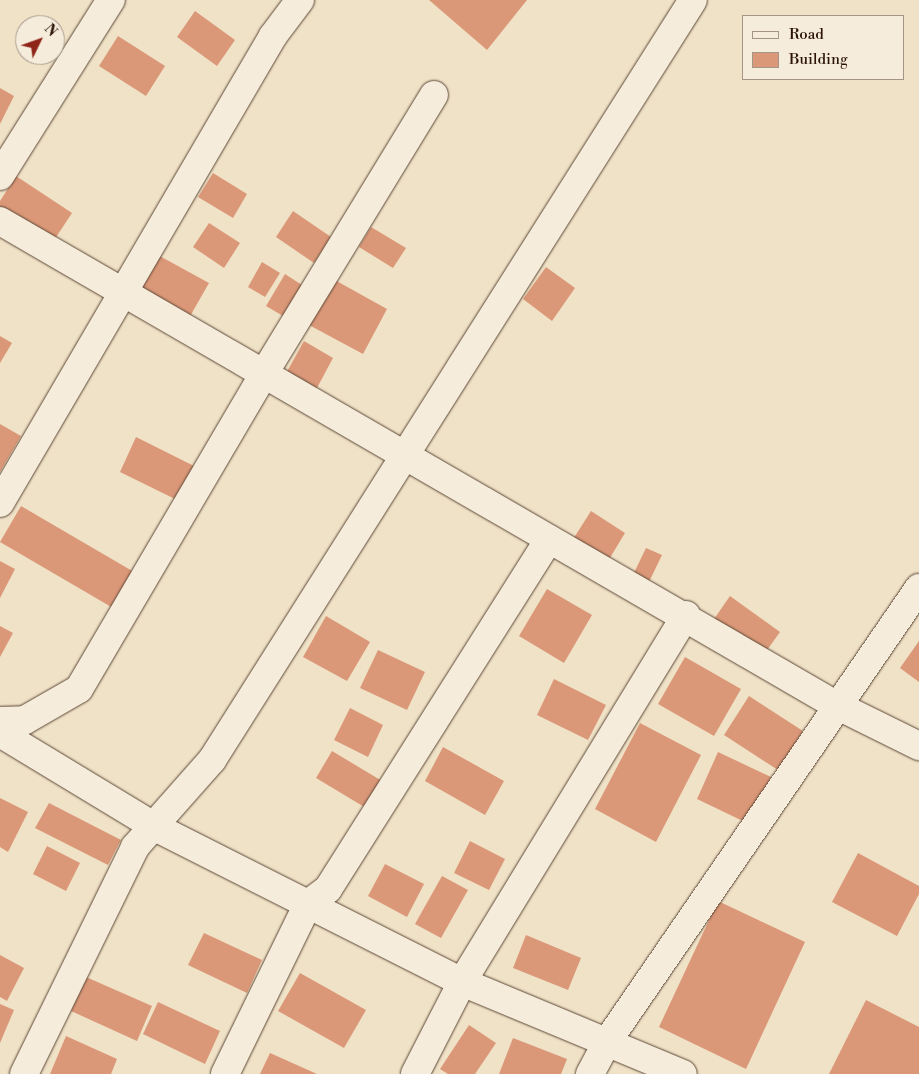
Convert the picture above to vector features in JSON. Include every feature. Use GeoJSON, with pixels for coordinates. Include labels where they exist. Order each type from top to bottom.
{"type":"FeatureCollection","features":[{"type":"Feature","properties":{"kind":"street"},"geometry":{"type":"LineString","coordinates":[[0,176],[111,0]]}},
{"type":"Feature","properties":{"kind":"street"},"geometry":{"type":"LineString","coordinates":[[0,503],[122,290],[273,36],[300,0]]}},
{"type":"Feature","properties":{"kind":"street"},"geometry":{"type":"LineString","coordinates":[[24,1074],[135,846],[155,827],[212,760],[693,0]]}},
{"type":"Feature","properties":{"kind":"street"},"geometry":{"type":"LineString","coordinates":[[0,721],[25,720],[79,689],[263,375],[434,95]]}},
{"type":"Feature","properties":{"kind":"street"},"geometry":{"type":"LineString","coordinates":[[0,221],[122,290],[263,375],[548,540],[686,616],[836,705],[919,746]]}},
{"type":"Feature","properties":{"kind":"street"},"geometry":{"type":"LineString","coordinates":[[226,1074],[308,904],[328,889],[548,540]]}},
{"type":"Feature","properties":{"kind":"street"},"geometry":{"type":"LineString","coordinates":[[590,1074],[607,1042],[836,705],[919,588]]}},
{"type":"Feature","properties":{"kind":"street"},"geometry":{"type":"LineString","coordinates":[[415,1074],[462,982],[686,616]]}},
{"type":"Feature","properties":{"kind":"street"},"geometry":{"type":"LineString","coordinates":[[0,733],[155,827],[462,982],[683,1074]]}},
{"type":"Feature","properties":{"kind":"building"},"geometry":{"type":"Polygon","coordinates":[[[429,0],[527,0],[487,50],[429,0]]]}},
{"type":"Feature","properties":{"kind":"building"},"geometry":{"type":"Polygon","coordinates":[[[195,11],[235,40],[217,66],[177,37],[195,11]]]}},
{"type":"Feature","properties":{"kind":"building"},"geometry":{"type":"Polygon","coordinates":[[[118,36],[165,66],[146,96],[99,66],[118,36]]]}},
{"type":"Feature","properties":{"kind":"building"},"geometry":{"type":"Polygon","coordinates":[[[0,88],[14,96],[0,124],[0,88]]]}},
{"type":"Feature","properties":{"kind":"building"},"geometry":{"type":"Polygon","coordinates":[[[213,173],[247,194],[233,218],[198,197],[213,173]]]}},
{"type":"Feature","properties":{"kind":"building"},"geometry":{"type":"Polygon","coordinates":[[[16,176],[72,213],[49,248],[0,217],[0,201],[16,176]]]}},
{"type":"Feature","properties":{"kind":"building"},"geometry":{"type":"Polygon","coordinates":[[[293,211],[331,237],[314,263],[276,237],[293,211]]]}},
{"type":"Feature","properties":{"kind":"building"},"geometry":{"type":"Polygon","coordinates":[[[209,223],[240,243],[224,268],[193,247],[209,223]]]}},
{"type":"Feature","properties":{"kind":"building"},"geometry":{"type":"Polygon","coordinates":[[[371,227],[406,248],[393,268],[359,247],[371,227]]]}},
{"type":"Feature","properties":{"kind":"building"},"geometry":{"type":"Polygon","coordinates":[[[156,254],[209,283],[185,325],[133,296],[156,254]]]}},
{"type":"Feature","properties":{"kind":"building"},"geometry":{"type":"Polygon","coordinates":[[[262,262],[280,273],[265,297],[248,287],[262,262]]]}},
{"type":"Feature","properties":{"kind":"building"},"geometry":{"type":"Polygon","coordinates":[[[546,267],[575,288],[552,321],[523,299],[546,267]]]}},
{"type":"Feature","properties":{"kind":"building"},"geometry":{"type":"Polygon","coordinates":[[[285,274],[302,285],[283,316],[266,306],[285,274]]]}},
{"type":"Feature","properties":{"kind":"building"},"geometry":{"type":"Polygon","coordinates":[[[333,279],[387,309],[363,354],[309,325],[333,279]]]}},
{"type":"Feature","properties":{"kind":"building"},"geometry":{"type":"Polygon","coordinates":[[[0,336],[12,343],[0,363],[0,336]]]}},
{"type":"Feature","properties":{"kind":"building"},"geometry":{"type":"Polygon","coordinates":[[[304,341],[333,358],[310,401],[280,384],[304,341]]]}},
{"type":"Feature","properties":{"kind":"building"},"geometry":{"type":"Polygon","coordinates":[[[0,424],[21,436],[0,472],[0,424]]]}},
{"type":"Feature","properties":{"kind":"building"},"geometry":{"type":"Polygon","coordinates":[[[136,437],[194,466],[177,500],[120,472],[136,437]]]}},
{"type":"Feature","properties":{"kind":"building"},"geometry":{"type":"Polygon","coordinates":[[[21,506],[134,572],[113,608],[0,542],[21,506]]]}},
{"type":"Feature","properties":{"kind":"building"},"geometry":{"type":"Polygon","coordinates":[[[591,511],[625,533],[605,566],[570,544],[591,511]]]}},
{"type":"Feature","properties":{"kind":"building"},"geometry":{"type":"Polygon","coordinates":[[[646,548],[662,555],[647,586],[631,579],[646,548]]]}},
{"type":"Feature","properties":{"kind":"building"},"geometry":{"type":"Polygon","coordinates":[[[0,561],[15,569],[0,598],[0,561]]]}},
{"type":"Feature","properties":{"kind":"building"},"geometry":{"type":"Polygon","coordinates":[[[547,589],[592,615],[564,663],[519,636],[547,589]]]}},
{"type":"Feature","properties":{"kind":"building"},"geometry":{"type":"Polygon","coordinates":[[[730,596],[780,632],[762,657],[712,622],[730,596]]]}},
{"type":"Feature","properties":{"kind":"building"},"geometry":{"type":"Polygon","coordinates":[[[326,616],[370,642],[347,681],[303,657],[326,616]]]}},
{"type":"Feature","properties":{"kind":"building"},"geometry":{"type":"Polygon","coordinates":[[[0,626],[13,633],[0,657],[0,626]]]}},
{"type":"Feature","properties":{"kind":"building"},"geometry":{"type":"Polygon","coordinates":[[[919,641],[919,682],[900,668],[919,641]]]}},
{"type":"Feature","properties":{"kind":"building"},"geometry":{"type":"Polygon","coordinates":[[[378,650],[425,672],[407,710],[360,688],[378,650]]]}},
{"type":"Feature","properties":{"kind":"building"},"geometry":{"type":"Polygon","coordinates":[[[685,657],[741,689],[714,736],[658,704],[685,657]]]}},
{"type":"Feature","properties":{"kind":"building"},"geometry":{"type":"Polygon","coordinates":[[[554,679],[606,705],[588,740],[537,715],[554,679]]]}},
{"type":"Feature","properties":{"kind":"building"},"geometry":{"type":"Polygon","coordinates":[[[749,696],[803,731],[778,770],[724,735],[749,696]]]}},
{"type":"Feature","properties":{"kind":"building"},"geometry":{"type":"Polygon","coordinates":[[[350,708],[383,725],[368,757],[334,740],[350,708]]]}},
{"type":"Feature","properties":{"kind":"building"},"geometry":{"type":"Polygon","coordinates":[[[640,723],[701,755],[656,842],[595,809],[640,723]]]}},
{"type":"Feature","properties":{"kind":"building"},"geometry":{"type":"Polygon","coordinates":[[[443,747],[504,781],[485,815],[425,781],[443,747]]]}},
{"type":"Feature","properties":{"kind":"building"},"geometry":{"type":"Polygon","coordinates":[[[332,751],[387,784],[371,811],[316,778],[332,751]]]}},
{"type":"Feature","properties":{"kind":"building"},"geometry":{"type":"Polygon","coordinates":[[[718,752],[771,777],[749,824],[697,799],[718,752]]]}},
{"type":"Feature","properties":{"kind":"building"},"geometry":{"type":"Polygon","coordinates":[[[0,798],[28,812],[8,852],[0,847],[0,798]]]}},
{"type":"Feature","properties":{"kind":"building"},"geometry":{"type":"Polygon","coordinates":[[[49,803],[121,840],[108,865],[35,828],[49,803]]]}},
{"type":"Feature","properties":{"kind":"building"},"geometry":{"type":"Polygon","coordinates":[[[470,841],[505,859],[489,890],[454,873],[470,841]]]}},
{"type":"Feature","properties":{"kind":"building"},"geometry":{"type":"Polygon","coordinates":[[[47,846],[80,863],[66,891],[33,874],[47,846]]]}},
{"type":"Feature","properties":{"kind":"building"},"geometry":{"type":"Polygon","coordinates":[[[858,853],[919,886],[919,894],[897,936],[832,902],[858,853]]]}},
{"type":"Feature","properties":{"kind":"building"},"geometry":{"type":"Polygon","coordinates":[[[385,864],[424,884],[407,917],[368,896],[385,864]]]}},
{"type":"Feature","properties":{"kind":"building"},"geometry":{"type":"Polygon","coordinates":[[[442,876],[468,890],[441,938],[415,924],[442,876]]]}},
{"type":"Feature","properties":{"kind":"building"},"geometry":{"type":"Polygon","coordinates":[[[718,901],[805,942],[746,1069],[659,1027],[718,901]]]}},
{"type":"Feature","properties":{"kind":"building"},"geometry":{"type":"Polygon","coordinates":[[[204,933],[262,960],[247,993],[188,965],[204,933]]]}},
{"type":"Feature","properties":{"kind":"building"},"geometry":{"type":"Polygon","coordinates":[[[526,935],[581,958],[568,990],[513,968],[526,935]]]}},
{"type":"Feature","properties":{"kind":"building"},"geometry":{"type":"Polygon","coordinates":[[[0,955],[24,968],[7,1001],[0,997],[0,955]]]}},
{"type":"Feature","properties":{"kind":"building"},"geometry":{"type":"Polygon","coordinates":[[[300,973],[366,1010],[344,1048],[278,1011],[300,973]]]}},
{"type":"Feature","properties":{"kind":"building"},"geometry":{"type":"Polygon","coordinates":[[[86,977],[152,1006],[137,1041],[71,1011],[86,977]]]}},
{"type":"Feature","properties":{"kind":"building"},"geometry":{"type":"Polygon","coordinates":[[[866,1000],[919,1027],[919,1074],[829,1074],[866,1000]]]}},
{"type":"Feature","properties":{"kind":"building"},"geometry":{"type":"Polygon","coordinates":[[[158,1002],[220,1031],[205,1064],[143,1034],[158,1002]]]}},
{"type":"Feature","properties":{"kind":"building"},"geometry":{"type":"Polygon","coordinates":[[[0,1004],[14,1010],[0,1043],[0,1004]]]}},
{"type":"Feature","properties":{"kind":"building"},"geometry":{"type":"Polygon","coordinates":[[[469,1025],[496,1043],[475,1074],[448,1074],[440,1069],[469,1025]]]}},
{"type":"Feature","properties":{"kind":"building"},"geometry":{"type":"Polygon","coordinates":[[[66,1036],[117,1059],[111,1074],[50,1074],[66,1036]]]}},
{"type":"Feature","properties":{"kind":"building"},"geometry":{"type":"Polygon","coordinates":[[[513,1038],[567,1059],[561,1074],[499,1074],[513,1038]]]}},
{"type":"Feature","properties":{"kind":"building"},"geometry":{"type":"Polygon","coordinates":[[[270,1053],[317,1074],[260,1074],[270,1053]]]}}]}
